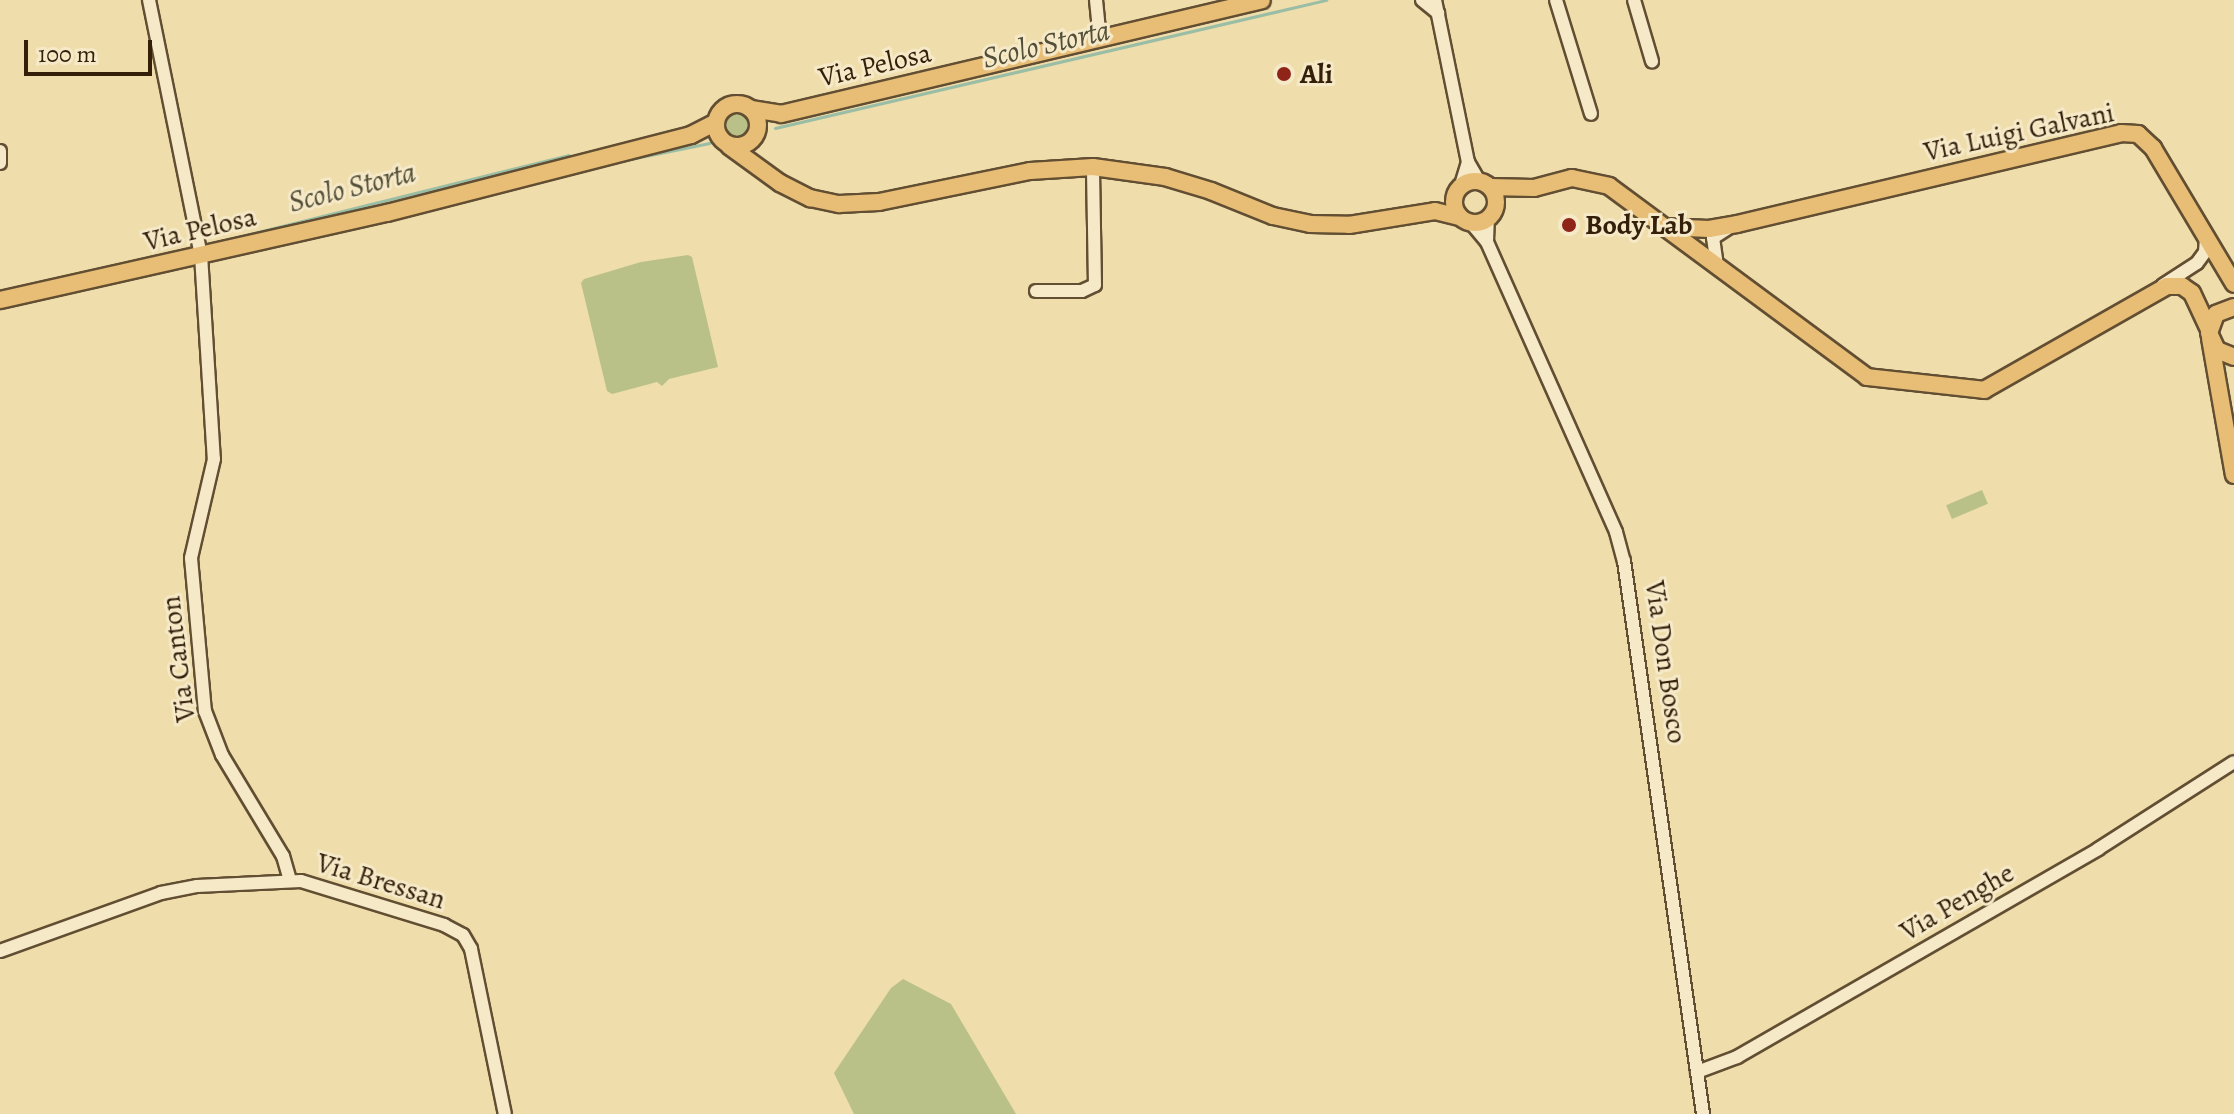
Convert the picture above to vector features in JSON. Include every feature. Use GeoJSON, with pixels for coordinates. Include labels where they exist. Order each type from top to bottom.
{"type":"FeatureCollection","features":[{"type":"Feature","properties":{"kind":"main road","name":"Via Pelosa"},"geometry":{"type":"LineString","coordinates":[[721,135],[721,111],[732,104],[781,114],[1262,0]]}},
{"type":"Feature","properties":{"kind":"main road"},"geometry":{"type":"LineString","coordinates":[[751,109],[756,134],[755,152],[766,173]]}},
{"type":"Feature","properties":{"kind":"main road","name":"Via Pelosa"},"geometry":{"type":"LineString","coordinates":[[0,300],[199,249],[387,213],[691,135],[721,135],[742,146],[781,114]]}},
{"type":"Feature","properties":{"kind":"main road","name":"Via Luigi Galvani"},"geometry":{"type":"LineString","coordinates":[[1664,227],[1709,229],[1737,224],[2121,133],[2138,134],[2153,148],[2234,284]]}},
{"type":"Feature","properties":{"kind":"main road"},"geometry":{"type":"LineString","coordinates":[[721,135],[766,173],[810,198],[839,204],[879,202],[1030,171],[1093,167],[1165,177],[1211,191],[1273,216],[1310,224],[1349,225],[1435,211],[1465,220],[1492,211],[1524,189]]}},
{"type":"Feature","properties":{"kind":"main road"},"geometry":{"type":"LineString","coordinates":[[1435,211],[1458,192],[1485,184],[1524,189],[1572,178],[1609,186],[1867,377],[1984,390],[2154,291],[2174,286],[2188,289],[2217,350],[2234,359],[2224,379],[2220,409]]}},
{"type":"Feature","properties":{"kind":"main road","name":"Via Don Bosco"},"geometry":{"type":"LineString","coordinates":[[1485,184],[1492,211]]}},
{"type":"Feature","properties":{"kind":"main road","name":"Via Don Bosco"},"geometry":{"type":"LineString","coordinates":[[1458,192],[1465,220]]}},
{"type":"Feature","properties":{"kind":"main road"},"geometry":{"type":"LineString","coordinates":[[2234,307],[2216,314],[2209,333],[2234,475]]}},
{"type":"Feature","properties":{"kind":"street","name":"Via Canton"},"geometry":{"type":"LineString","coordinates":[[149,0],[199,249],[214,451],[212,473],[194,533],[191,558],[202,689],[212,736],[283,856],[290,881]]}},
{"type":"Feature","properties":{"kind":"street"},"geometry":{"type":"LineString","coordinates":[[1096,0],[1100,40]]}},
{"type":"Feature","properties":{"kind":"street","name":"Via Don Bosco"},"geometry":{"type":"LineString","coordinates":[[1422,0],[1437,6],[1468,162],[1485,184]]}},
{"type":"Feature","properties":{"kind":"street"},"geometry":{"type":"LineString","coordinates":[[1556,0],[1591,114]]}},
{"type":"Feature","properties":{"kind":"street"},"geometry":{"type":"LineString","coordinates":[[1634,0],[1652,61]]}},
{"type":"Feature","properties":{"kind":"street"},"geometry":{"type":"LineString","coordinates":[[0,151],[0,163]]}},
{"type":"Feature","properties":{"kind":"street","name":"Via Don Bosco"},"geometry":{"type":"LineString","coordinates":[[1458,192],[1468,162]]}},
{"type":"Feature","properties":{"kind":"street"},"geometry":{"type":"LineString","coordinates":[[1036,291],[1082,291],[1095,285],[1093,167]]}},
{"type":"Feature","properties":{"kind":"street","name":"Via Don Bosco"},"geometry":{"type":"LineString","coordinates":[[1487,242],[1492,211]]}},
{"type":"Feature","properties":{"kind":"street","name":"Via Don Bosco"},"geometry":{"type":"LineString","coordinates":[[1465,220],[1487,242],[1616,532],[1624,561],[1703,1114]]}},
{"type":"Feature","properties":{"kind":"street"},"geometry":{"type":"LineString","coordinates":[[1718,269],[1713,238],[1737,224]]}},
{"type":"Feature","properties":{"kind":"street"},"geometry":{"type":"LineString","coordinates":[[2154,291],[2197,263],[2205,252],[2206,239]]}},
{"type":"Feature","properties":{"kind":"street","name":"Via Penghe"},"geometry":{"type":"LineString","coordinates":[[1697,1072],[1737,1057],[2098,849],[2234,762]]}},
{"type":"Feature","properties":{"kind":"street"},"geometry":{"type":"LineString","coordinates":[[0,951],[180,888],[257,886],[290,881]]}},
{"type":"Feature","properties":{"kind":"street","name":"Via Bressan"},"geometry":{"type":"LineString","coordinates":[[290,881],[444,925],[463,935],[471,949],[505,1114]]}},
{"type":"Feature","properties":{"kind":"green space"},"geometry":{"type":"Polygon","coordinates":[[[736,111],[746,115],[750,125],[746,135],[736,139],[726,135],[722,125],[726,115],[736,111]]]}},
{"type":"Feature","properties":{"kind":"green space"},"geometry":{"type":"Polygon","coordinates":[[[692,257],[718,367],[669,379],[662,386],[657,382],[612,394],[607,391],[581,283],[584,279],[641,262],[692,257]]]}},
{"type":"Feature","properties":{"kind":"green space"},"geometry":{"type":"Polygon","coordinates":[[[1982,490],[1988,504],[1952,519],[1946,505],[1982,490]]]}},
{"type":"Feature","properties":{"kind":"green space"},"geometry":{"type":"Polygon","coordinates":[[[903,979],[951,1004],[1016,1114],[854,1114],[834,1073],[891,988],[903,979]]]}},
{"type":"Feature","properties":{"kind":"waterway","name":"Scolo Storta"},"geometry":{"type":"LineString","coordinates":[[775,128],[1326,0]]}},
{"type":"Feature","properties":{"kind":"waterway","name":"Scolo Storta"},"geometry":{"type":"LineString","coordinates":[[586,168],[710,143]]}},
{"type":"Feature","properties":{"kind":"waterway","name":"Scolo Storta"},"geometry":{"type":"LineString","coordinates":[[201,246],[568,155],[573,159]]}},
{"type":"Feature","properties":{"kind":"waterway","name":"Scolo Storta"},"geometry":{"type":"LineString","coordinates":[[162,255],[194,248]]}},
{"type":"Feature","properties":{"kind":"place","name":"Ali"},"geometry":{"type":"Point","coordinates":[1284,74]}},
{"type":"Feature","properties":{"kind":"place","name":"Body Lab"},"geometry":{"type":"Point","coordinates":[1569,225]}}]}
